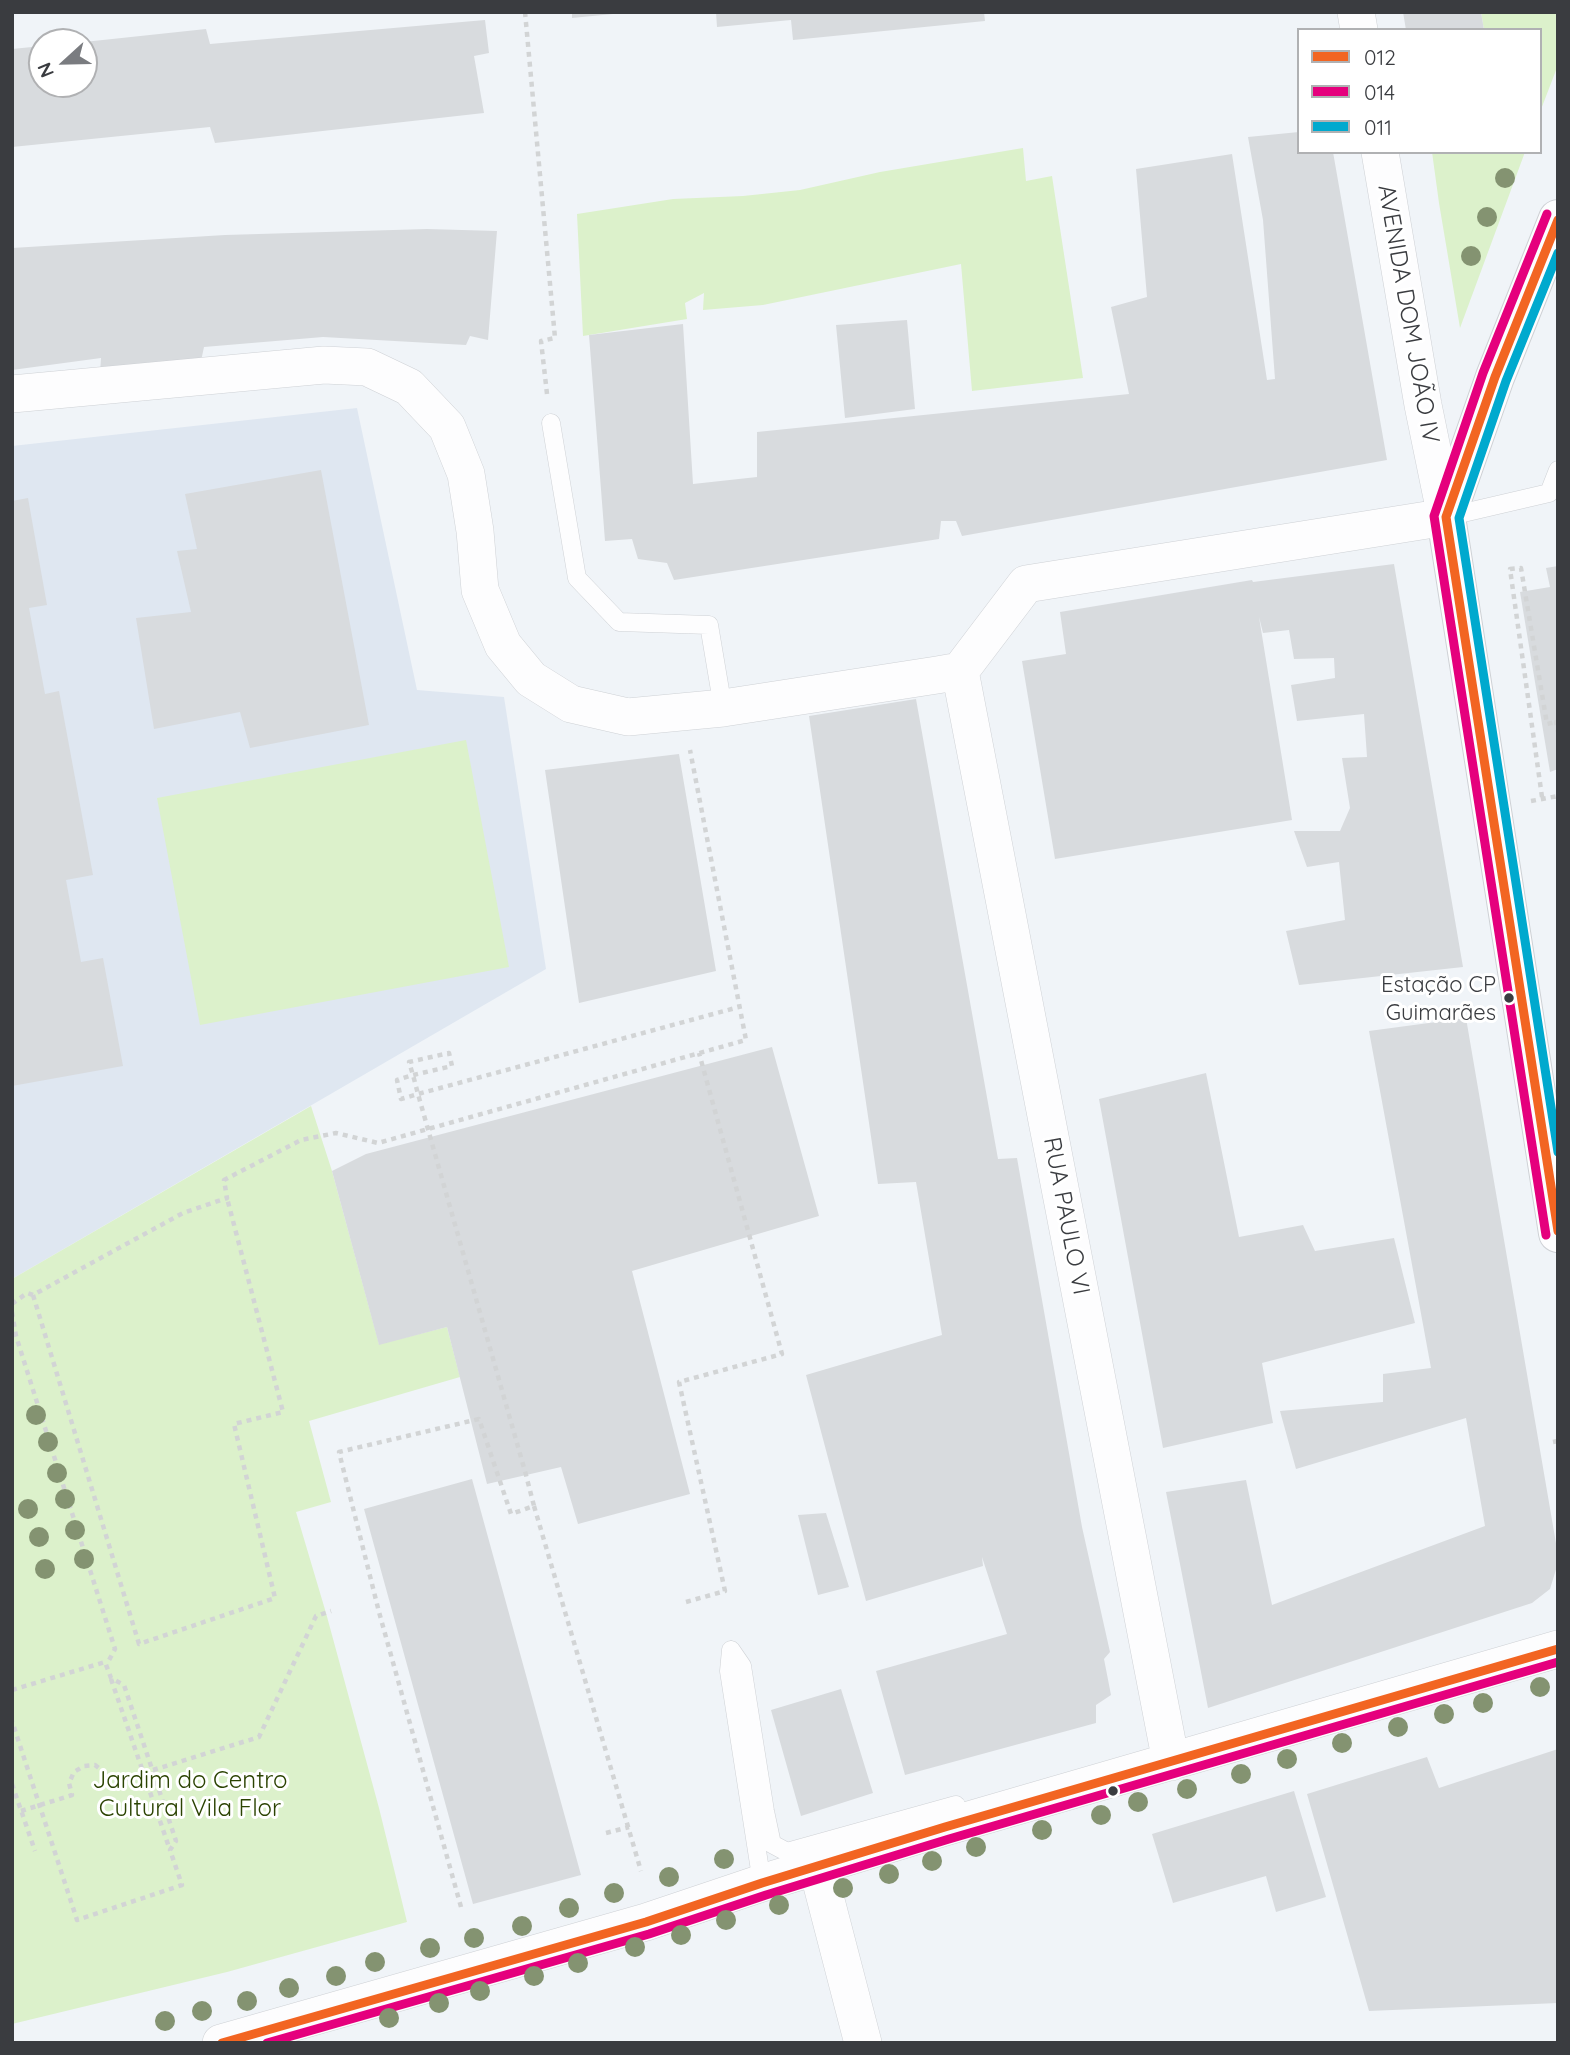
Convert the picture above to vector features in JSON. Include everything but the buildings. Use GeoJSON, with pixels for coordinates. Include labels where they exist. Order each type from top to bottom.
{"type":"FeatureCollection","features":[{"type":"Feature","properties":{"kind":"street","name":"AVENIDA DOM JOÃO IV"},"geometry":{"type":"LineString","coordinates":[[1380,154],[1423,405],[1446,516],[1558,1233]]}},
{"type":"Feature","properties":{"kind":"street","name":"AVENIDA DOM JOÃO IV"},"geometry":{"type":"LineString","coordinates":[[1446,516],[1495,377],[1558,219]]}},
{"type":"Feature","properties":{"kind":"street"},"geometry":{"type":"LineString","coordinates":[[12,394],[324,365],[367,367],[409,387],[447,427],[466,474],[475,531],[480,590],[503,645],[531,679],[571,704],[628,717],[723,708],[960,671],[1026,584],[1446,516]]}},
{"type":"Feature","properties":{"kind":"street","name":"RUA PAULO VI"},"geometry":{"type":"LineString","coordinates":[[960,671],[1170,1754]]}},
{"type":"Feature","properties":{"kind":"street"},"geometry":{"type":"LineString","coordinates":[[221,2043],[311,2031],[762,1883],[1170,1754],[1558,1649]]}},
{"type":"Feature","properties":{"kind":"street"},"geometry":{"type":"LineString","coordinates":[[817,1866],[863,2043]]}},
{"type":"Feature","properties":{"kind":"lane"},"geometry":{"type":"LineString","coordinates":[[551,423],[577,578],[620,622],[709,625],[723,708]]}},
{"type":"Feature","properties":{"kind":"lane"},"geometry":{"type":"LineString","coordinates":[[1446,516],[1549,493],[1558,470]]}},
{"type":"Feature","properties":{"kind":"lane"},"geometry":{"type":"LineString","coordinates":[[762,1883],[729,1671],[731,1650],[742,1666],[772,1844],[787,1852],[971,1801]]}},
{"type":"Feature","properties":{"kind":"lane"},"geometry":{"type":"LineString","coordinates":[[1049,1779],[1170,1754]]}},
{"type":"Feature","properties":{"kind":"path"},"geometry":{"type":"LineString","coordinates":[[526,12],[555,338],[541,341],[551,423]]}},
{"type":"Feature","properties":{"kind":"path"},"geometry":{"type":"LineString","coordinates":[[1542,797],[1510,569],[1521,568],[1547,724],[1557,722],[1558,732]]}},
{"type":"Feature","properties":{"kind":"path"},"geometry":{"type":"LineString","coordinates":[[33,1295],[139,1644],[275,1598],[234,1424],[283,1412],[224,1180],[301,1140],[336,1133],[378,1143],[746,1041],[690,749]]}},
{"type":"Feature","properties":{"kind":"path"},"geometry":{"type":"LineString","coordinates":[[1521,804],[1542,797],[1558,796]]}},
{"type":"Feature","properties":{"kind":"path"},"geometry":{"type":"LineString","coordinates":[[640,1871],[534,1506],[428,1129],[418,1094],[413,1076],[409,1062],[449,1053],[453,1066],[413,1076],[397,1080],[401,1099],[418,1094],[739,1007]]}},
{"type":"Feature","properties":{"kind":"path"},"geometry":{"type":"LineString","coordinates":[[685,1602],[724,1591],[679,1382],[782,1354],[699,1053]]}},
{"type":"Feature","properties":{"kind":"path"},"geometry":{"type":"LineString","coordinates":[[12,1304],[27,1293],[33,1295],[183,1213],[227,1198]]}},
{"type":"Feature","properties":{"kind":"path"},"geometry":{"type":"LineString","coordinates":[[12,1312],[16,1336],[115,1649],[107,1666]]}},
{"type":"Feature","properties":{"kind":"path"},"geometry":{"type":"LineString","coordinates":[[461,1907],[379,1612],[339,1452],[479,1419],[511,1514],[534,1506]]}},
{"type":"Feature","properties":{"kind":"path"},"geometry":{"type":"LineString","coordinates":[[153,1770],[259,1737],[316,1616],[331,1611]]}},
{"type":"Feature","properties":{"kind":"path"},"geometry":{"type":"LineString","coordinates":[[12,1690],[105,1662],[182,1885],[77,1920],[12,1721]]}},
{"type":"Feature","properties":{"kind":"path"},"geometry":{"type":"LineString","coordinates":[[111,1678],[124,1685],[176,1841],[170,1850]]}},
{"type":"Feature","properties":{"kind":"path"},"geometry":{"type":"LineString","coordinates":[[22,1811],[72,1795],[69,1783],[74,1772],[84,1766],[95,1765],[105,1773],[110,1784],[144,1774]]}},
{"type":"Feature","properties":{"kind":"path"},"geometry":{"type":"LineString","coordinates":[[12,1784],[35,1851]]}},
{"type":"Feature","properties":{"kind":"path"},"geometry":{"type":"LineString","coordinates":[[606,1833],[629,1827]]}},
{"type":"Feature","properties":{"kind":"shaded area"},"geometry":{"type":"Polygon","coordinates":[[[357,408],[417,690],[504,697],[546,969],[12,1279],[12,446],[357,408]]]}},
{"type":"Feature","properties":{"kind":"green space"},"geometry":{"type":"Polygon","coordinates":[[[1481,12],[1558,12],[1558,65],[1542,107],[1542,28],[1484,28],[1481,12]]]}},
{"type":"Feature","properties":{"kind":"green space"},"geometry":{"type":"Polygon","coordinates":[[[1023,148],[1026,181],[1052,176],[1083,378],[972,391],[961,264],[763,305],[703,310],[704,293],[685,303],[687,319],[583,336],[577,214],[673,199],[800,190],[880,172],[1023,148]]]}},
{"type":"Feature","properties":{"kind":"green space"},"geometry":{"type":"Polygon","coordinates":[[[1432,154],[1524,154],[1460,328],[1432,154]]]}},
{"type":"Feature","properties":{"kind":"green space"},"geometry":{"type":"Polygon","coordinates":[[[466,740],[509,967],[200,1025],[157,798],[466,740]]]}},
{"type":"Feature","properties":{"kind":"green space","name":"Jardim do Centro Cultural Vila Flor"},"geometry":{"type":"Polygon","coordinates":[[[311,1106],[332,1171],[379,1344],[447,1327],[460,1377],[309,1421],[331,1502],[296,1512],[379,1808],[407,1922],[227,1972],[12,2024],[12,1279],[311,1106]]]}},
{"type":"Feature","properties":{"kind":"transit line","name":"014"},"geometry":{"type":"LineString","coordinates":[[1546,1235],[1434,516],[1483,373],[1547,214]]}},
{"type":"Feature","properties":{"kind":"transit line","name":"012"},"geometry":{"type":"LineString","coordinates":[[1558,220],[1495,377],[1446,517],[1558,1231]]}},
{"type":"Feature","properties":{"kind":"transit line","name":"011"},"geometry":{"type":"LineString","coordinates":[[1558,253],[1506,381],[1459,518],[1558,1152]]}},
{"type":"Feature","properties":{"kind":"transit line","name":"012"},"geometry":{"type":"LineString","coordinates":[[222,2043],[646,1922],[945,1827],[1558,1649]]}},
{"type":"Feature","properties":{"kind":"transit line","name":"014"},"geometry":{"type":"LineString","coordinates":[[267,2043],[649,1934],[949,1839],[1558,1662]]}},
{"type":"Feature","properties":{"kind":"place","name":"Estação CP Guimarães"},"geometry":{"type":"Point","coordinates":[1509,998]}}]}
